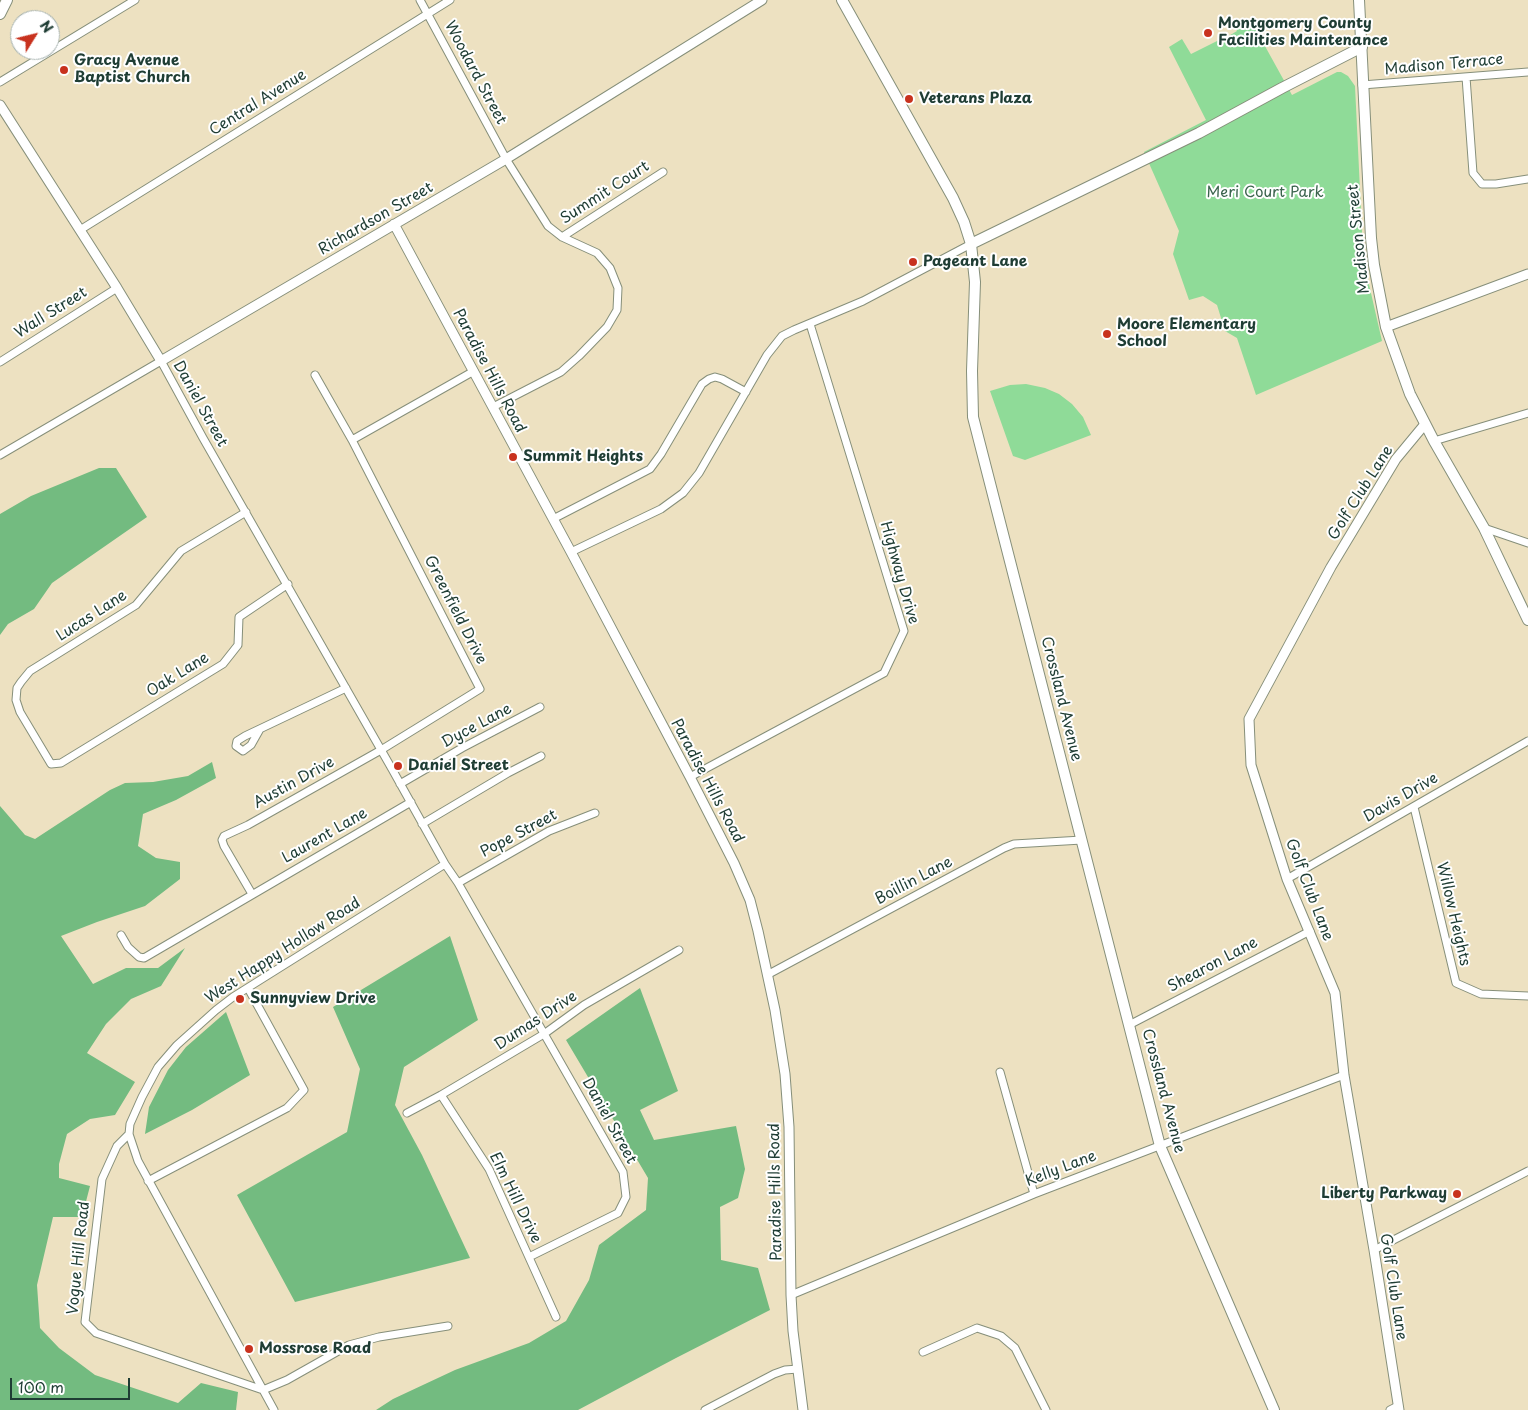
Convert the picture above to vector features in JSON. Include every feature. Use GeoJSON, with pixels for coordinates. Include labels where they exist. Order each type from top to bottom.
{"type":"FeatureCollection","features":[{"type":"Feature","properties":{"kind":"main road"},"geometry":{"type":"LineString","coordinates":[[0,14],[7,0]]}},
{"type":"Feature","properties":{"kind":"main road","name":"Crossland Avenue"},"geometry":{"type":"LineString","coordinates":[[842,0],[953,198],[971,244],[975,282],[972,371],[974,417],[1160,1146],[1274,1410]]}},
{"type":"Feature","properties":{"kind":"main road","name":"Madison Street"},"geometry":{"type":"LineString","coordinates":[[1359,0],[1369,209],[1373,256],[1386,327],[1407,389],[1424,424],[1484,528],[1528,620]]}},
{"type":"Feature","properties":{"kind":"main road"},"geometry":{"type":"LineString","coordinates":[[971,244],[1199,133],[1282,88],[1362,48]]}},
{"type":"Feature","properties":{"kind":"street"},"geometry":{"type":"LineString","coordinates":[[0,82],[135,0]]}},
{"type":"Feature","properties":{"kind":"street","name":"Woodard Street"},"geometry":{"type":"LineString","coordinates":[[420,0],[506,159]]}},
{"type":"Feature","properties":{"kind":"street","name":"Central Avenue"},"geometry":{"type":"LineString","coordinates":[[80,230],[450,0]]}},
{"type":"Feature","properties":{"kind":"street","name":"Richardson Street"},"geometry":{"type":"LineString","coordinates":[[0,456],[506,159],[762,0]]}},
{"type":"Feature","properties":{"kind":"street","name":"Madison Terrace"},"geometry":{"type":"LineString","coordinates":[[1362,85],[1528,72]]}},
{"type":"Feature","properties":{"kind":"street"},"geometry":{"type":"LineString","coordinates":[[1466,77],[1473,174],[1482,184],[1496,184],[1528,179]]}},
{"type":"Feature","properties":{"kind":"street","name":"Daniel Street"},"geometry":{"type":"LineString","coordinates":[[0,105],[117,288],[161,361],[422,824],[623,1172],[626,1197],[618,1213],[529,1256]]}},
{"type":"Feature","properties":{"kind":"street"},"geometry":{"type":"LineString","coordinates":[[493,407],[561,372],[579,356],[607,327],[616,310],[618,288],[610,268],[597,252],[562,237],[548,226],[506,159]]}},
{"type":"Feature","properties":{"kind":"street","name":"Summit Court"},"geometry":{"type":"LineString","coordinates":[[562,237],[663,172]]}},
{"type":"Feature","properties":{"kind":"street","name":"Paradise Hills Road"},"geometry":{"type":"LineString","coordinates":[[394,224],[690,777],[734,863],[750,900],[781,1046],[787,1094],[793,1330],[803,1410]]}},
{"type":"Feature","properties":{"kind":"street"},"geometry":{"type":"LineString","coordinates":[[571,552],[661,509],[683,493],[699,474],[767,355],[778,340],[794,330],[863,301],[971,244]]}},
{"type":"Feature","properties":{"kind":"street"},"geometry":{"type":"LineString","coordinates":[[1386,327],[1528,274]]}},
{"type":"Feature","properties":{"kind":"street","name":"Wall Street"},"geometry":{"type":"LineString","coordinates":[[0,362],[117,288]]}},
{"type":"Feature","properties":{"kind":"street","name":"Highway Drive"},"geometry":{"type":"LineString","coordinates":[[690,777],[884,673],[904,631],[810,324]]}},
{"type":"Feature","properties":{"kind":"street"},"geometry":{"type":"LineString","coordinates":[[352,440],[474,372]]}},
{"type":"Feature","properties":{"kind":"street","name":"Greenfield Drive"},"geometry":{"type":"LineString","coordinates":[[314,376],[352,440],[480,689],[381,750]]}},
{"type":"Feature","properties":{"kind":"street"},"geometry":{"type":"LineString","coordinates":[[553,519],[650,469],[661,454],[702,384],[708,379],[722,378],[746,392]]}},
{"type":"Feature","properties":{"kind":"street"},"geometry":{"type":"LineString","coordinates":[[1434,441],[1528,413]]}},
{"type":"Feature","properties":{"kind":"street","name":"Golf Club Lane"},"geometry":{"type":"LineString","coordinates":[[1395,1409],[1374,1250],[1344,1075],[1335,993],[1287,879],[1251,765],[1249,718],[1331,566],[1396,460],[1424,424]]}},
{"type":"Feature","properties":{"kind":"street","name":"Lucas Lane"},"geometry":{"type":"LineString","coordinates":[[51,764],[20,712],[16,700],[17,688],[21,682],[30,672],[136,605],[180,551],[246,512]]}},
{"type":"Feature","properties":{"kind":"street"},"geometry":{"type":"LineString","coordinates":[[1484,528],[1528,542]]}},
{"type":"Feature","properties":{"kind":"street","name":"Oak Lane"},"geometry":{"type":"LineString","coordinates":[[51,764],[62,763],[223,664],[238,645],[239,617],[288,584]]}},
{"type":"Feature","properties":{"kind":"street"},"geometry":{"type":"LineString","coordinates":[[260,729],[346,688]]}},
{"type":"Feature","properties":{"kind":"street","name":"Dyce Lane"},"geometry":{"type":"LineString","coordinates":[[400,784],[462,748],[540,707]]}},
{"type":"Feature","properties":{"kind":"street","name":"Davis Drive"},"geometry":{"type":"LineString","coordinates":[[1287,879],[1528,741]]}},
{"type":"Feature","properties":{"kind":"street","name":"Austin Drive"},"geometry":{"type":"LineString","coordinates":[[252,894],[222,840],[229,834],[381,750]]}},
{"type":"Feature","properties":{"kind":"street"},"geometry":{"type":"LineString","coordinates":[[422,824],[508,773],[541,756]]}},
{"type":"Feature","properties":{"kind":"street","name":"Laurent Lane"},"geometry":{"type":"LineString","coordinates":[[122,935],[128,947],[139,957],[144,958],[411,802]]}},
{"type":"Feature","properties":{"kind":"street","name":"Willow Heights"},"geometry":{"type":"LineString","coordinates":[[1414,807],[1456,983],[1480,994],[1528,996]]}},
{"type":"Feature","properties":{"kind":"street","name":"Pope Street"},"geometry":{"type":"LineString","coordinates":[[458,884],[549,832],[596,813]]}},
{"type":"Feature","properties":{"kind":"street","name":"Boillin Lane"},"geometry":{"type":"LineString","coordinates":[[767,975],[1004,848],[1014,844],[1082,840]]}},
{"type":"Feature","properties":{"kind":"street","name":"West Happy Hollow Road"},"geometry":{"type":"LineString","coordinates":[[129,1134],[130,1124],[158,1067],[200,1024],[248,988],[445,864]]}},
{"type":"Feature","properties":{"kind":"street","name":"Shearon Lane"},"geometry":{"type":"LineString","coordinates":[[1130,1025],[1310,930]]}},
{"type":"Feature","properties":{"kind":"street","name":"Dumas Drive"},"geometry":{"type":"LineString","coordinates":[[407,1113],[441,1096],[544,1034],[584,1005],[679,950]]}},
{"type":"Feature","properties":{"kind":"street"},"geometry":{"type":"LineString","coordinates":[[148,1181],[287,1108],[304,1090],[248,988]]}},
{"type":"Feature","properties":{"kind":"street"},"geometry":{"type":"LineString","coordinates":[[1000,1072],[1034,1194]]}},
{"type":"Feature","properties":{"kind":"street","name":"Kelly Lane"},"geometry":{"type":"LineString","coordinates":[[792,1295],[1034,1194],[1344,1075]]}},
{"type":"Feature","properties":{"kind":"street","name":"Elm Hill Drive"},"geometry":{"type":"LineString","coordinates":[[441,1096],[489,1169],[556,1317]]}},
{"type":"Feature","properties":{"kind":"street"},"geometry":{"type":"LineString","coordinates":[[129,1134],[138,1161],[148,1181],[274,1410]]}},
{"type":"Feature","properties":{"kind":"street","name":"Vogue Hill Road"},"geometry":{"type":"LineString","coordinates":[[129,1134],[117,1146],[102,1179],[85,1322],[96,1333],[263,1390]]}},
{"type":"Feature","properties":{"kind":"street"},"geometry":{"type":"LineString","coordinates":[[1374,1250],[1528,1171]]}},
{"type":"Feature","properties":{"kind":"street"},"geometry":{"type":"LineString","coordinates":[[263,1390],[287,1380],[349,1345],[379,1337],[448,1326]]}},
{"type":"Feature","properties":{"kind":"street"},"geometry":{"type":"LineString","coordinates":[[923,1352],[977,1328],[1001,1336],[1015,1348],[1046,1410]]}},
{"type":"Feature","properties":{"kind":"street"},"geometry":{"type":"LineString","coordinates":[[705,1410],[774,1374],[785,1370],[798,1369]]}},
{"type":"Feature","properties":{"kind":"green space","name":"Meri Court Park"},"geometry":{"type":"Polygon","coordinates":[[[1250,19],[1292,95],[1337,72],[1348,76],[1355,86],[1362,232],[1368,280],[1382,341],[1256,395],[1237,338],[1225,331],[1217,305],[1203,296],[1189,300],[1173,254],[1179,231],[1144,152],[1206,120],[1169,47],[1182,39],[1191,54],[1222,40],[1237,31],[1236,29],[1250,19]]]}},
{"type":"Feature","properties":{"kind":"green space"},"geometry":{"type":"Polygon","coordinates":[[[1026,384],[1045,388],[1059,394],[1072,404],[1083,417],[1091,435],[1025,460],[1013,456],[990,391],[1010,385],[1026,384]]]}},
{"type":"Feature","properties":{"kind":"green space"},"geometry":{"type":"Polygon","coordinates":[[[99,468],[116,468],[147,517],[52,583],[34,609],[8,624],[0,635],[0,514],[31,496],[99,468]]]}},
{"type":"Feature","properties":{"kind":"green space"},"geometry":{"type":"Polygon","coordinates":[[[212,762],[216,778],[176,800],[143,814],[138,846],[156,858],[180,862],[180,879],[145,906],[61,936],[93,984],[126,968],[158,968],[185,948],[161,986],[131,999],[106,1024],[87,1053],[135,1082],[115,1115],[90,1119],[67,1134],[59,1164],[59,1178],[90,1186],[82,1217],[53,1217],[37,1285],[40,1328],[59,1348],[95,1375],[178,1403],[201,1383],[238,1392],[236,1410],[0,1410],[0,806],[25,835],[35,839],[110,790],[125,783],[153,782],[188,776],[212,762]]]}},
{"type":"Feature","properties":{"kind":"green space"},"geometry":{"type":"Polygon","coordinates":[[[450,936],[478,1020],[404,1067],[395,1105],[422,1155],[470,1258],[295,1302],[237,1195],[347,1132],[360,1069],[333,1007],[450,936]]]}},
{"type":"Feature","properties":{"kind":"green space"},"geometry":{"type":"Polygon","coordinates":[[[640,988],[678,1091],[640,1110],[654,1140],[736,1126],[745,1169],[738,1198],[720,1207],[721,1260],[758,1268],[770,1310],[578,1410],[376,1410],[393,1399],[455,1370],[529,1343],[566,1321],[589,1280],[599,1245],[646,1210],[648,1178],[566,1040],[640,988]]]}},
{"type":"Feature","properties":{"kind":"green space"},"geometry":{"type":"Polygon","coordinates":[[[226,1012],[250,1075],[192,1110],[145,1134],[149,1107],[168,1070],[186,1047],[226,1012]]]}},
{"type":"Feature","properties":{"kind":"place","name":"Montgomery County Facilities Maintenance"},"geometry":{"type":"Point","coordinates":[1208,33]}},
{"type":"Feature","properties":{"kind":"place","name":"Gracy Avenue Baptist Church"},"geometry":{"type":"Point","coordinates":[64,70]}},
{"type":"Feature","properties":{"kind":"place","name":"Veterans Plaza"},"geometry":{"type":"Point","coordinates":[909,99]}},
{"type":"Feature","properties":{"kind":"place","name":"Pageant Lane"},"geometry":{"type":"Point","coordinates":[913,262]}},
{"type":"Feature","properties":{"kind":"place","name":"Moore Elementary School"},"geometry":{"type":"Point","coordinates":[1107,334]}},
{"type":"Feature","properties":{"kind":"place","name":"Summit Heights"},"geometry":{"type":"Point","coordinates":[513,457]}},
{"type":"Feature","properties":{"kind":"place","name":"Daniel Street"},"geometry":{"type":"Point","coordinates":[398,766]}},
{"type":"Feature","properties":{"kind":"place","name":"Sunnyview Drive"},"geometry":{"type":"Point","coordinates":[240,999]}},
{"type":"Feature","properties":{"kind":"place","name":"Liberty Parkway"},"geometry":{"type":"Point","coordinates":[1457,1194]}},
{"type":"Feature","properties":{"kind":"place","name":"Mossrose Road"},"geometry":{"type":"Point","coordinates":[249,1349]}}]}
